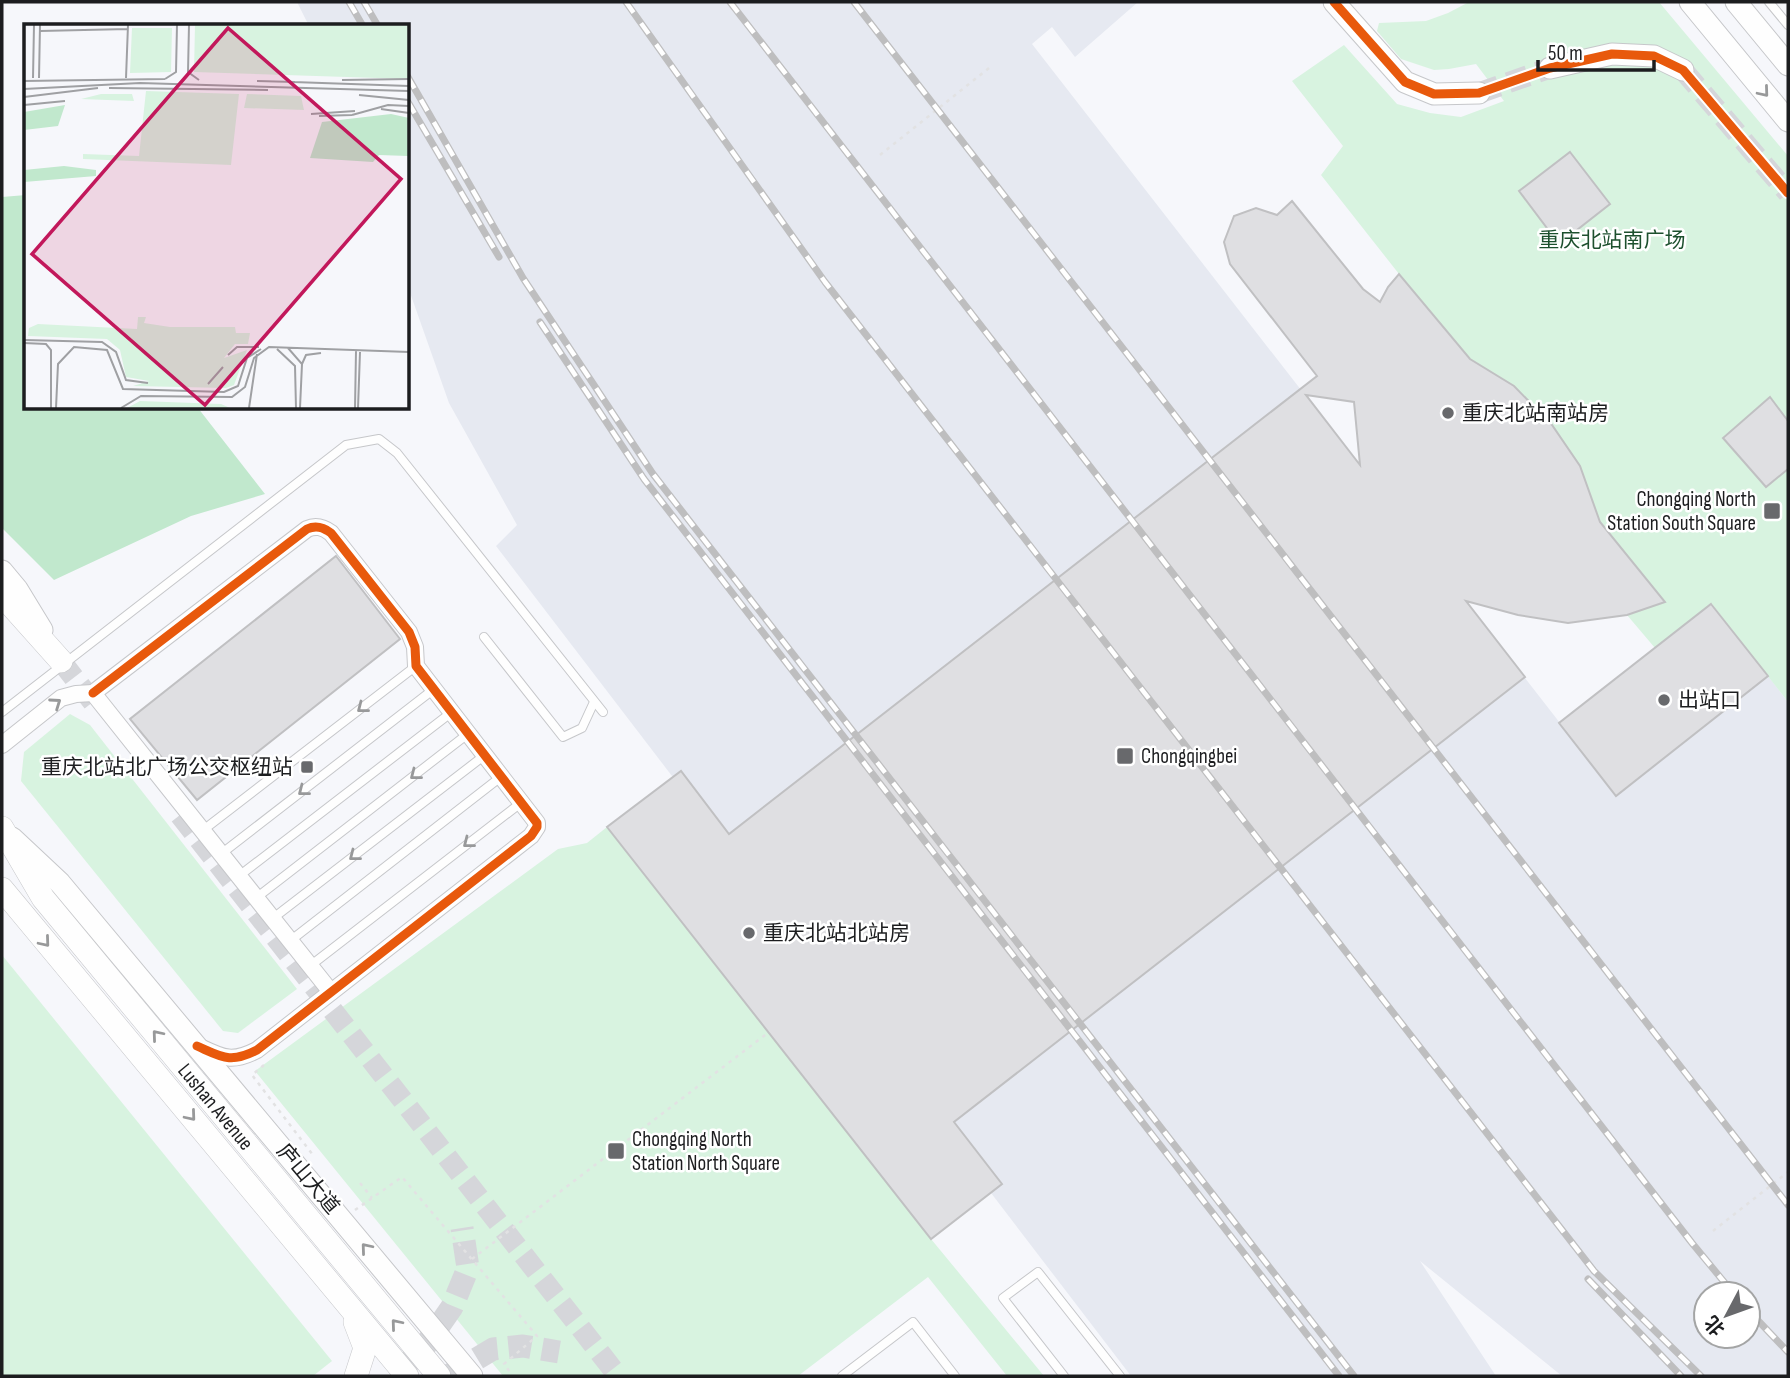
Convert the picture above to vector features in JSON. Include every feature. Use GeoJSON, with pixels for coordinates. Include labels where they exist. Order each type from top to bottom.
{"type":"FeatureCollection","features":[{"type":"Feature","properties":{"kind":"main road"},"geometry":{"type":"LineString","coordinates":[[2,595],[61,661]]}},
{"type":"Feature","properties":{"kind":"main road","name":"Lushan Avenue"},"geometry":{"type":"LineString","coordinates":[[2,828],[43,898],[439,1376]]}},
{"type":"Feature","properties":{"kind":"main road","name":"Lushan Avenue"},"geometry":{"type":"LineString","coordinates":[[2,889],[407,1376]]}},
{"type":"Feature","properties":{"kind":"main road"},"geometry":{"type":"LineString","coordinates":[[347,1303],[365,1348],[356,1376]]}},
{"type":"Feature","properties":{"kind":"street"},"geometry":{"type":"LineString","coordinates":[[1334,2],[1405,82],[1434,94],[1479,93]]}},
{"type":"Feature","properties":{"kind":"street"},"geometry":{"type":"LineString","coordinates":[[1689,2],[1788,121]]}},
{"type":"Feature","properties":{"kind":"street"},"geometry":{"type":"LineString","coordinates":[[1736,2],[1788,65]]}},
{"type":"Feature","properties":{"kind":"street"},"geometry":{"type":"LineString","coordinates":[[1549,68],[1612,54],[1654,57],[1684,70]]}},
{"type":"Feature","properties":{"kind":"street"},"geometry":{"type":"LineString","coordinates":[[2,745],[61,698],[93,693],[312,526],[331,533],[409,632],[415,647],[416,666],[537,823],[531,836],[257,1050],[235,1059],[222,1057],[197,1046]]}},
{"type":"Feature","properties":{"kind":"street"},"geometry":{"type":"LineString","coordinates":[[2,570],[17,589],[61,661]]}},
{"type":"Feature","properties":{"kind":"street"},"geometry":{"type":"LineString","coordinates":[[93,693],[331,992]]}},
{"type":"Feature","properties":{"kind":"street","name":"庐山大道"},"geometry":{"type":"LineString","coordinates":[[2,828],[60,883],[472,1376]]}},
{"type":"Feature","properties":{"kind":"lane"},"geometry":{"type":"LineString","coordinates":[[1769,2],[1788,25]]}},
{"type":"Feature","properties":{"kind":"lane"},"geometry":{"type":"LineString","coordinates":[[2,712],[346,445],[379,439],[397,453],[603,712]]}},
{"type":"Feature","properties":{"kind":"lane"},"geometry":{"type":"LineString","coordinates":[[484,637],[563,737],[582,728],[594,702]]}},
{"type":"Feature","properties":{"kind":"lane"},"geometry":{"type":"LineString","coordinates":[[202,831],[416,666]]}},
{"type":"Feature","properties":{"kind":"lane"},"geometry":{"type":"LineString","coordinates":[[221,854],[434,689]]}},
{"type":"Feature","properties":{"kind":"lane"},"geometry":{"type":"LineString","coordinates":[[239,876],[452,712]]}},
{"type":"Feature","properties":{"kind":"lane"},"geometry":{"type":"LineString","coordinates":[[256,898],[469,733]]}},
{"type":"Feature","properties":{"kind":"lane"},"geometry":{"type":"LineString","coordinates":[[272,919],[485,755]]}},
{"type":"Feature","properties":{"kind":"lane"},"geometry":{"type":"LineString","coordinates":[[290,941],[502,776]]}},
{"type":"Feature","properties":{"kind":"lane"},"geometry":{"type":"LineString","coordinates":[[310,966],[522,802]]}},
{"type":"Feature","properties":{"kind":"lane"},"geometry":{"type":"LineString","coordinates":[[1064,1376],[1003,1298],[1038,1272],[1121,1376]]}},
{"type":"Feature","properties":{"kind":"lane"},"geometry":{"type":"LineString","coordinates":[[842,1376],[913,1322],[955,1376]]}},
{"type":"Feature","properties":{"kind":"lane"},"geometry":{"type":"LineString","coordinates":[[853,1368],[860,1376]]}},
{"type":"Feature","properties":{"kind":"path"},"geometry":{"type":"LineString","coordinates":[[880,155],[989,68]]}},
{"type":"Feature","properties":{"kind":"path"},"geometry":{"type":"LineString","coordinates":[[472,1259],[769,1032]]}},
{"type":"Feature","properties":{"kind":"path"},"geometry":{"type":"LineString","coordinates":[[270,1060],[252,1075],[316,1158]]}},
{"type":"Feature","properties":{"kind":"path"},"geometry":{"type":"LineString","coordinates":[[1713,1231],[1788,1172]]}},
{"type":"Feature","properties":{"kind":"path"},"geometry":{"type":"LineString","coordinates":[[355,1210],[402,1177],[537,1336],[504,1364],[513,1376]]}},
{"type":"Feature","properties":{"kind":"path"},"geometry":{"type":"LineString","coordinates":[[360,1183],[372,1198]]}},
{"type":"Feature","properties":{"kind":"shaded area"},"geometry":{"type":"Polygon","coordinates":[[[297,2],[1138,2],[1075,57],[1052,27],[1032,44],[1616,795],[1768,676],[1788,702],[1788,1376],[1562,1376],[1420,1261],[1496,1376],[1131,1376],[496,546],[517,525],[449,403],[410,293],[410,24],[308,24],[297,2]]]}},
{"type":"Feature","properties":{"kind":"green space","name":"重庆北站南广场"},"geometry":{"type":"Polygon","coordinates":[[[1469,2],[1659,2],[1788,156],[1788,702],[1712,604],[1655,648],[1627,615],[1665,602],[1600,522],[1580,466],[1552,425],[1514,386],[1470,359],[1321,175],[1343,146],[1292,81],[1344,45],[1397,104],[1430,113],[1461,117],[1504,101],[1476,64],[1434,70],[1401,59],[1377,31],[1379,23],[1426,21],[1469,2]]]}},
{"type":"Feature","properties":{"kind":"green space"},"geometry":{"type":"Polygon","coordinates":[[[24,195],[24,410],[200,410],[265,494],[191,516],[54,580],[2,528],[2,197],[24,195]]]}},
{"type":"Feature","properties":{"kind":"green space"},"geometry":{"type":"Polygon","coordinates":[[[70,714],[90,725],[297,989],[238,1033],[223,1031],[21,781],[24,752],[70,714]]]}},
{"type":"Feature","properties":{"kind":"green space"},"geometry":{"type":"Polygon","coordinates":[[[607,827],[931,1239],[1044,1376],[1007,1376],[928,1277],[798,1376],[503,1376],[255,1071],[558,849],[587,843],[607,827]]]}},
{"type":"Feature","properties":{"kind":"green space"},"geometry":{"type":"Polygon","coordinates":[[[2,955],[332,1361],[313,1376],[2,1376],[2,955]]]}},
{"type":"Feature","properties":{"kind":"building"},"geometry":{"type":"Polygon","coordinates":[[[1570,152],[1610,204],[1559,244],[1519,191],[1570,152]]]}},
{"type":"Feature","properties":{"kind":"building"},"geometry":{"type":"Polygon","coordinates":[[[1292,201],[1363,289],[1380,302],[1399,274],[1470,359],[1514,386],[1552,425],[1580,466],[1600,522],[1665,602],[1627,615],[1568,623],[1518,615],[1466,601],[1525,677],[954,1122],[1002,1184],[931,1239],[607,827],[681,771],[729,834],[1317,376],[1230,264],[1224,242],[1234,216],[1256,208],[1277,215],[1292,201]],[[1306,395],[1360,465],[1354,402],[1306,395]]]}},
{"type":"Feature","properties":{"kind":"building"},"geometry":{"type":"Polygon","coordinates":[[[1770,397],[1788,421],[1788,469],[1766,487],[1723,438],[1770,397]]]}},
{"type":"Feature","properties":{"kind":"building"},"geometry":{"type":"Polygon","coordinates":[[[336,556],[400,639],[197,800],[130,719],[336,556]]]}},
{"type":"Feature","properties":{"kind":"building","name":"出站口"},"geometry":{"type":"Polygon","coordinates":[[[1711,604],[1768,676],[1616,796],[1559,723],[1711,604]]]}},
{"type":"Feature","properties":{"kind":"tunnel"},"geometry":{"type":"LineString","coordinates":[[1479,93],[1550,68]]}},
{"type":"Feature","properties":{"kind":"tunnel"},"geometry":{"type":"LineString","coordinates":[[1683,70],[1788,193]]}},
{"type":"Feature","properties":{"kind":"tunnel"},"geometry":{"type":"LineString","coordinates":[[61,661],[96,706]]}},
{"type":"Feature","properties":{"kind":"tunnel"},"geometry":{"type":"LineString","coordinates":[[180,815],[618,1376]]}},
{"type":"Feature","properties":{"kind":"tunnel"},"geometry":{"type":"LineString","coordinates":[[395,1376],[425,1346],[452,1307],[468,1268],[462,1228]]}},
{"type":"Feature","properties":{"kind":"tunnel"},"geometry":{"type":"LineString","coordinates":[[448,1376],[493,1349],[523,1346],[559,1352]]}},
{"type":"Feature","properties":{"kind":"railway"},"geometry":{"type":"LineString","coordinates":[[349,2],[362,24]]}},
{"type":"Feature","properties":{"kind":"railway"},"geometry":{"type":"LineString","coordinates":[[364,2],[377,24]]}},
{"type":"Feature","properties":{"kind":"railway"},"geometry":{"type":"LineString","coordinates":[[626,2],[825,282],[1594,1271],[1701,1376]]}},
{"type":"Feature","properties":{"kind":"railway"},"geometry":{"type":"LineString","coordinates":[[730,2],[1722,1280]]}},
{"type":"Feature","properties":{"kind":"railway"},"geometry":{"type":"LineString","coordinates":[[854,2],[1788,1205]]}},
{"type":"Feature","properties":{"kind":"railway"},"geometry":{"type":"LineString","coordinates":[[410,80],[523,278],[653,474],[1354,1376]]}},
{"type":"Feature","properties":{"kind":"railway"},"geometry":{"type":"LineString","coordinates":[[410,105],[499,257]]}},
{"type":"Feature","properties":{"kind":"railway"},"geometry":{"type":"LineString","coordinates":[[540,322],[644,479],[1339,1376]]}},
{"type":"Feature","properties":{"kind":"railway"},"geometry":{"type":"LineString","coordinates":[[1588,1279],[1681,1376]]}},
{"type":"Feature","properties":{"kind":"railway"},"geometry":{"type":"LineString","coordinates":[[1762,1325],[1788,1352]]}},
{"type":"Feature","properties":{"kind":"cycle path"},"geometry":{"type":"LineString","coordinates":[[1334,2],[1405,82],[1434,94],[1479,93],[1550,68],[1612,54],[1654,56],[1683,70],[1788,193]]}},
{"type":"Feature","properties":{"kind":"cycle path"},"geometry":{"type":"LineString","coordinates":[[93,693],[307,529],[322,528],[331,533],[409,632],[415,647],[416,666],[537,823],[531,836],[257,1050],[233,1058],[197,1046]]}},
{"type":"Feature","properties":{"kind":"place","name":"重庆北站南站房"},"geometry":{"type":"Point","coordinates":[1448,413]}},
{"type":"Feature","properties":{"kind":"place","name":"Chongqing North Station South Square"},"geometry":{"type":"Point","coordinates":[1772,511]}},
{"type":"Feature","properties":{"kind":"place","name":"出站口"},"geometry":{"type":"Point","coordinates":[1664,700]}},
{"type":"Feature","properties":{"kind":"place","name":"Chongqingbei"},"geometry":{"type":"Point","coordinates":[1125,756]}},
{"type":"Feature","properties":{"kind":"place","name":"重庆北站北广场公交枢纽站"},"geometry":{"type":"Point","coordinates":[307,767]}},
{"type":"Feature","properties":{"kind":"place","name":"重庆北站北站房"},"geometry":{"type":"Point","coordinates":[749,933]}},
{"type":"Feature","properties":{"kind":"place","name":"Chongqing North Station North Square"},"geometry":{"type":"Point","coordinates":[616,1151]}}]}
